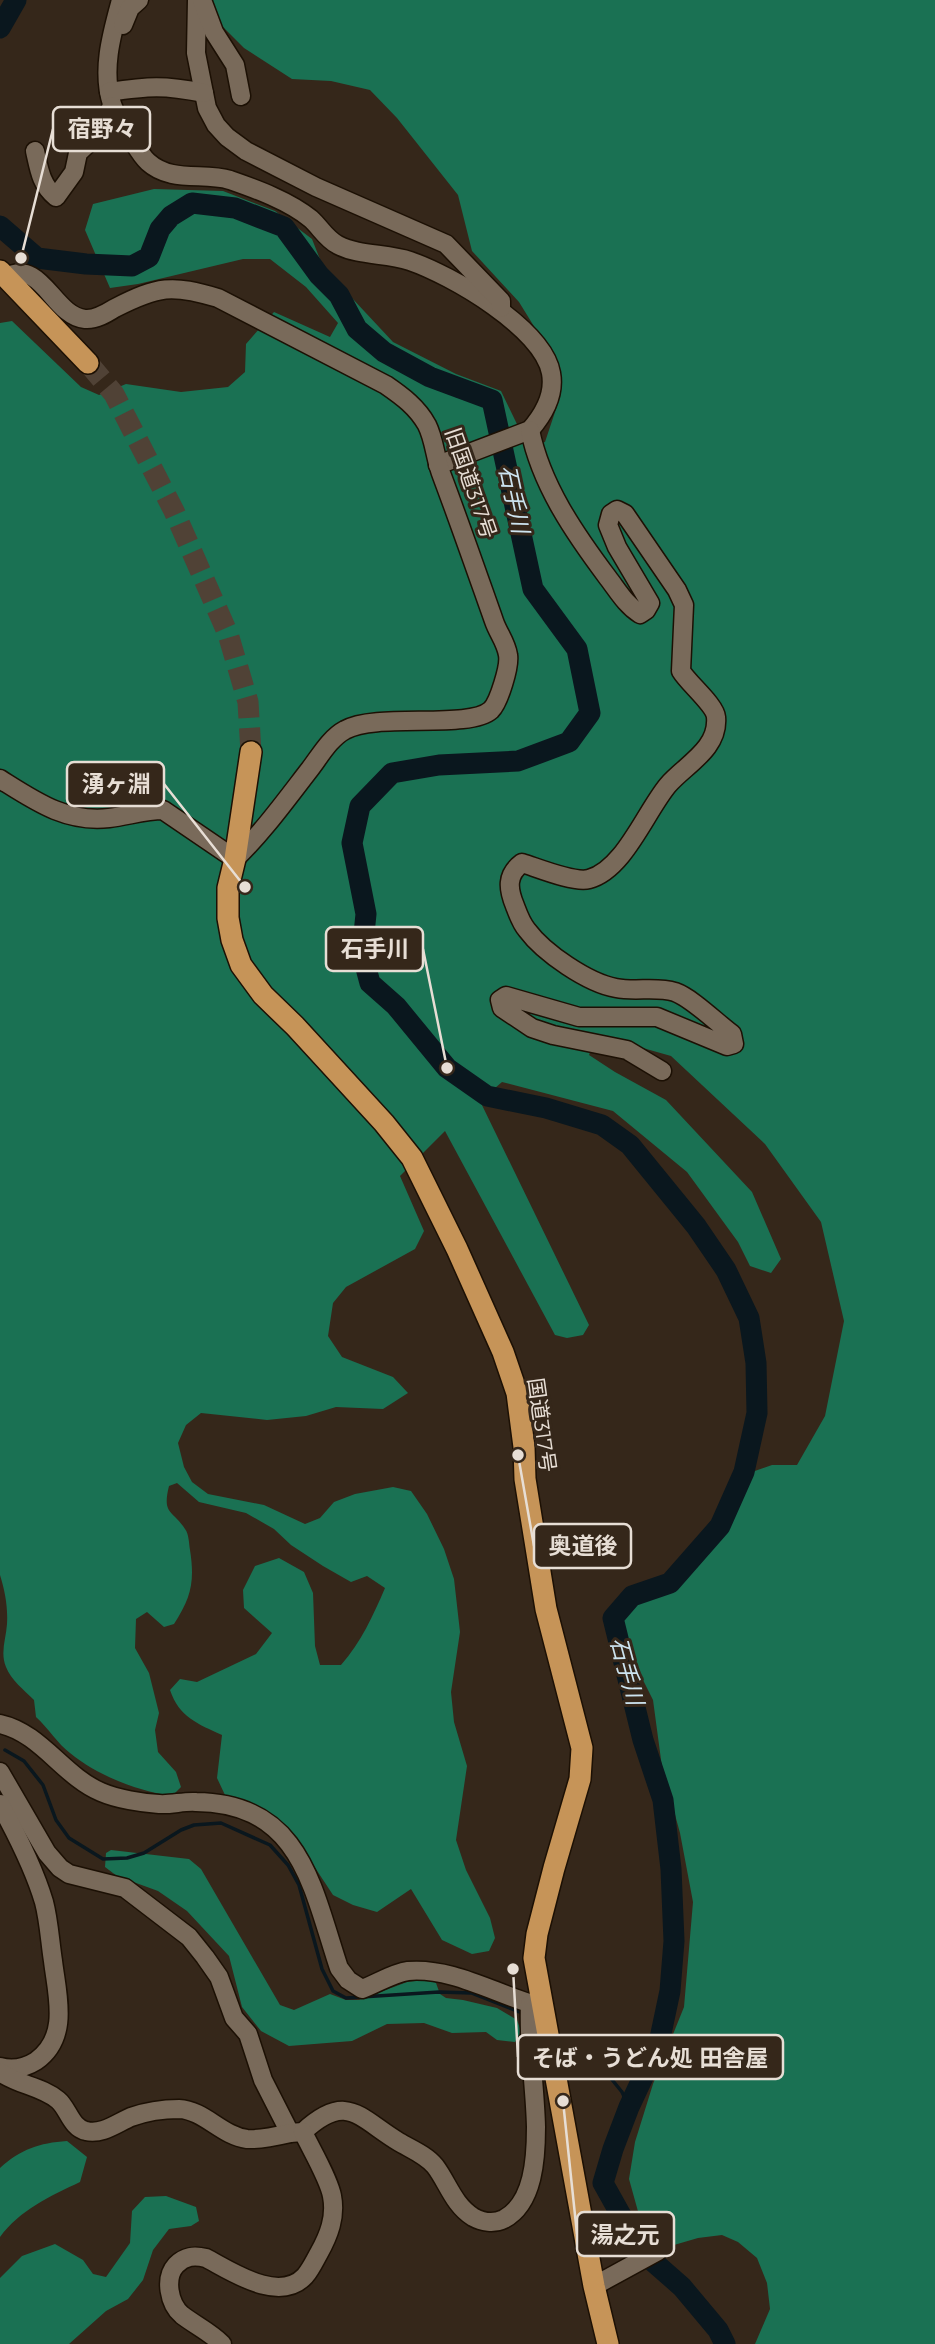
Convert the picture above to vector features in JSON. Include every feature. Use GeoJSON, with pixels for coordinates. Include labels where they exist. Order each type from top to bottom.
{"type":"FeatureCollection","features":[{"type":"Feature","properties":{"kind":"highway"},"geometry":{"type":"LineString","coordinates":[[3,274],[88,363]]}},
{"type":"Feature","properties":{"kind":"highway","name":"国道317号"},"geometry":{"type":"LineString","coordinates":[[251,752],[228,888],[228,918],[241,965],[263,995],[384,1123],[412,1158],[498,1339],[517,1393],[525,1479],[546,1609],[582,1748],[580,1779],[537,1934],[534,1958],[536,2005],[608,2344]]}},
{"type":"Feature","properties":{"kind":"street"},"geometry":{"type":"LineString","coordinates":[[121,0],[111,37],[107,80],[111,99],[146,161],[156,169],[170,174],[228,179],[286,204],[311,219],[338,245],[406,259],[427,267],[458,283],[500,311],[539,344],[552,374],[549,400],[540,418],[525,432],[438,465]]}},
{"type":"Feature","properties":{"kind":"street"},"geometry":{"type":"LineString","coordinates":[[111,37],[120,31],[130,8],[139,0]]}},
{"type":"Feature","properties":{"kind":"street"},"geometry":{"type":"LineString","coordinates":[[200,0],[196,53],[207,108],[216,125],[227,137],[316,187],[446,244],[501,301],[500,311]]}},
{"type":"Feature","properties":{"kind":"street"},"geometry":{"type":"LineString","coordinates":[[200,0],[235,65],[241,96]]}},
{"type":"Feature","properties":{"kind":"street"},"geometry":{"type":"LineString","coordinates":[[111,99],[153,86],[169,86],[204,93]]}},
{"type":"Feature","properties":{"kind":"street"},"geometry":{"type":"LineString","coordinates":[[35,151],[42,181],[57,197],[74,172],[78,153],[98,134],[111,99]]}},
{"type":"Feature","properties":{"kind":"street","name":"旧国道317号"},"geometry":{"type":"LineString","coordinates":[[3,274],[25,273],[35,278],[59,304],[85,319],[99,317],[142,295],[167,288],[192,290],[218,298],[386,385],[418,411],[429,430],[438,465],[484,588],[494,624],[506,643],[509,659],[498,702],[490,712],[471,718],[378,723],[346,729],[330,744],[254,841],[235,859]]}},
{"type":"Feature","properties":{"kind":"street"},"geometry":{"type":"LineString","coordinates":[[525,432],[559,508],[630,608],[640,614],[650,603],[617,547],[608,525],[611,514],[617,510],[625,514],[677,590],[684,605],[681,671],[716,713],[716,724],[697,760],[668,784],[624,851],[599,875],[588,880],[579,880],[522,863],[514,869],[509,889],[524,928],[560,960],[593,980],[617,988],[664,989],[678,993],[732,1034],[734,1044],[727,1046],[657,1017],[579,1017],[506,996],[499,1000],[502,1008],[533,1028],[553,1035],[627,1050],[662,1071]]}},
{"type":"Feature","properties":{"kind":"street"},"geometry":{"type":"LineString","coordinates":[[0,779],[47,808],[67,815],[91,819],[163,810],[235,859]]}},
{"type":"Feature","properties":{"kind":"street"},"geometry":{"type":"LineString","coordinates":[[0,1724],[24,1734],[77,1780],[103,1793],[161,1805],[193,1801],[226,1803],[251,1812],[276,1828],[299,1856],[312,1881],[339,1968],[348,1980],[362,1989],[406,1971],[463,1980],[536,2005],[529,2025],[536,2128],[534,2162],[522,2200],[512,2214],[489,2222],[474,2217],[450,2194],[434,2165],[357,2113],[341,2110],[329,2113],[296,2133],[248,2140],[181,2109],[132,2116],[104,2130],[89,2132],[80,2129],[60,2101],[53,2096],[10,2080],[0,2070]]}},
{"type":"Feature","properties":{"kind":"street"},"geometry":{"type":"LineString","coordinates":[[0,1772],[47,1853],[60,1868],[69,1874],[125,1888],[189,1937],[205,1957],[219,1977],[234,2018],[248,2034],[263,2080],[332,2193],[334,2208],[330,2233],[304,2276],[295,2283],[281,2287],[266,2285],[195,2255],[178,2263],[171,2271],[168,2280],[178,2311],[222,2344]]}},
{"type":"Feature","properties":{"kind":"street"},"geometry":{"type":"LineString","coordinates":[[0,1804],[17,1835],[45,1905],[59,2000],[59,2024],[54,2040],[44,2054],[32,2063],[12,2070],[0,2070]]}},
{"type":"Feature","properties":{"kind":"street"},"geometry":{"type":"LineString","coordinates":[[594,2286],[658,2250]]}},
{"type":"Feature","properties":{"kind":"green space"},"geometry":{"type":"Polygon","coordinates":[[[200,0],[935,0],[935,2344],[755,2344],[770,2309],[767,2283],[757,2258],[738,2242],[722,2235],[674,2245],[656,2239],[639,2215],[629,2179],[635,2142],[653,2084],[684,2007],[693,1902],[680,1833],[662,1767],[653,1700],[625,1644],[622,1622],[637,1602],[676,1590],[723,1534],[752,1472],[772,1465],[797,1465],[825,1416],[844,1321],[821,1222],[765,1144],[671,1056],[597,1035],[589,1055],[666,1100],[752,1192],[781,1259],[771,1273],[750,1266],[738,1242],[687,1172],[613,1111],[502,1082],[480,1101],[589,1325],[583,1335],[567,1338],[555,1335],[445,1131],[400,1176],[424,1231],[415,1249],[346,1287],[333,1303],[328,1336],[342,1357],[393,1377],[408,1393],[383,1409],[336,1407],[306,1416],[267,1420],[201,1413],[186,1425],[178,1443],[184,1467],[192,1482],[208,1494],[264,1505],[305,1524],[320,1518],[334,1502],[355,1494],[393,1487],[411,1491],[427,1514],[444,1549],[454,1579],[460,1632],[451,1692],[454,1722],[467,1766],[456,1840],[466,1870],[490,1918],[495,1938],[489,1951],[472,1954],[442,1940],[411,1889],[377,1912],[353,1905],[333,1895],[306,1854],[253,1806],[225,1795],[217,1778],[222,1735],[197,1723],[184,1713],[170,1690],[180,1679],[197,1682],[256,1654],[272,1633],[244,1608],[243,1590],[255,1566],[279,1558],[304,1572],[313,1593],[315,1646],[320,1665],[341,1665],[366,1628],[385,1588],[367,1576],[351,1582],[246,1513],[199,1502],[177,1483],[169,1486],[169,1511],[188,1536],[192,1571],[190,1589],[174,1624],[164,1627],[147,1612],[136,1619],[135,1648],[149,1673],[159,1713],[155,1730],[158,1752],[176,1772],[181,1787],[172,1796],[119,1781],[93,1769],[70,1753],[36,1717],[34,1700],[14,1681],[4,1661],[7,1611],[0,1575],[0,323],[12,321],[81,387],[99,395],[126,384],[181,392],[228,387],[245,372],[246,344],[274,312],[330,337],[338,323],[306,287],[270,259],[243,259],[110,288],[85,230],[93,204],[154,189],[223,191],[275,211],[312,239],[323,267],[393,342],[456,374],[501,391],[528,447],[545,442],[559,400],[548,349],[519,302],[472,251],[458,195],[397,118],[370,90],[331,81],[292,79],[244,48],[207,11],[200,0]]]}},
{"type":"Feature","properties":{"kind":"green space"},"geometry":{"type":"Polygon","coordinates":[[[111,1850],[189,1859],[201,1869],[280,2005],[294,2010],[330,1994],[346,2000],[359,2000],[407,1982],[431,1979],[436,1983],[440,1994],[446,1998],[497,2008],[517,2020],[521,2031],[515,2042],[497,2040],[486,2032],[452,2033],[424,2023],[387,2024],[352,2041],[289,2046],[261,2031],[242,2007],[229,1956],[187,1911],[158,1891],[117,1876],[105,1867],[106,1853],[111,1850]]]}},
{"type":"Feature","properties":{"kind":"green space"},"geometry":{"type":"Polygon","coordinates":[[[67,2141],[87,2157],[80,2182],[26,2211],[0,2237],[0,2168],[31,2148],[67,2141]]]}},
{"type":"Feature","properties":{"kind":"green space"},"geometry":{"type":"Polygon","coordinates":[[[166,2196],[196,2207],[199,2221],[191,2226],[169,2229],[153,2250],[143,2280],[128,2299],[106,2311],[69,2344],[0,2344],[0,2278],[22,2256],[55,2244],[83,2260],[93,2274],[106,2277],[130,2243],[132,2211],[145,2197],[166,2196]]]}},
{"type":"Feature","properties":{"kind":"waterway","name":"石手川"},"geometry":{"type":"LineString","coordinates":[[0,28],[16,0]]}},
{"type":"Feature","properties":{"kind":"waterway","name":"石手川"},"geometry":{"type":"LineString","coordinates":[[0,226],[37,258],[132,266],[149,257],[160,229],[171,216],[192,203],[235,208],[284,227],[319,275],[339,295],[357,329],[384,352],[430,377],[492,400],[533,589],[577,649],[590,713],[569,742],[518,761],[439,765],[392,773],[360,806],[352,843],[366,914],[362,953],[370,983],[396,1006],[447,1068],[487,1096],[546,1108],[602,1125],[630,1145],[696,1226],[726,1270],[749,1318],[756,1363],[757,1413],[744,1472],[720,1526],[670,1583],[632,1596],[613,1618],[643,1740],[663,1800],[671,1869],[674,1941],[670,1991],[659,2043],[629,2107],[603,2183],[641,2251],[682,2287],[718,2330],[725,2344]]}},
{"type":"Feature","properties":{"kind":"waterway"},"geometry":{"type":"LineString","coordinates":[[5,1750],[24,1761],[43,1785],[56,1820],[69,1838],[103,1859],[127,1858],[144,1853],[194,1825],[221,1823],[270,1845],[288,1865],[299,1885],[322,1969],[333,1991],[346,1998],[439,1992],[472,1993],[525,2014]]}},
{"type":"Feature","properties":{"kind":"waterway"},"geometry":{"type":"LineString","coordinates":[[557,2036],[575,2049],[592,2055],[622,2092],[629,2107]]}},
{"type":"Feature","properties":{"kind":"tunnel"},"geometry":{"type":"LineString","coordinates":[[88,363],[114,394],[174,511],[228,634],[248,702],[251,752]]}},
{"type":"Feature","properties":{"kind":"place","name":"宿野々"},"geometry":{"type":"Point","coordinates":[21,258]}},
{"type":"Feature","properties":{"kind":"place","name":"湧ヶ淵"},"geometry":{"type":"Point","coordinates":[245,887]}},
{"type":"Feature","properties":{"kind":"place","name":"石手川"},"geometry":{"type":"Point","coordinates":[447,1068]}},
{"type":"Feature","properties":{"kind":"place","name":"奥道後"},"geometry":{"type":"Point","coordinates":[518,1455]}},
{"type":"Feature","properties":{"kind":"place","name":"そば・うどん処 田舎屋"},"geometry":{"type":"Point","coordinates":[513,1969]}},
{"type":"Feature","properties":{"kind":"place","name":"湯之元"},"geometry":{"type":"Point","coordinates":[563,2101]}}]}
